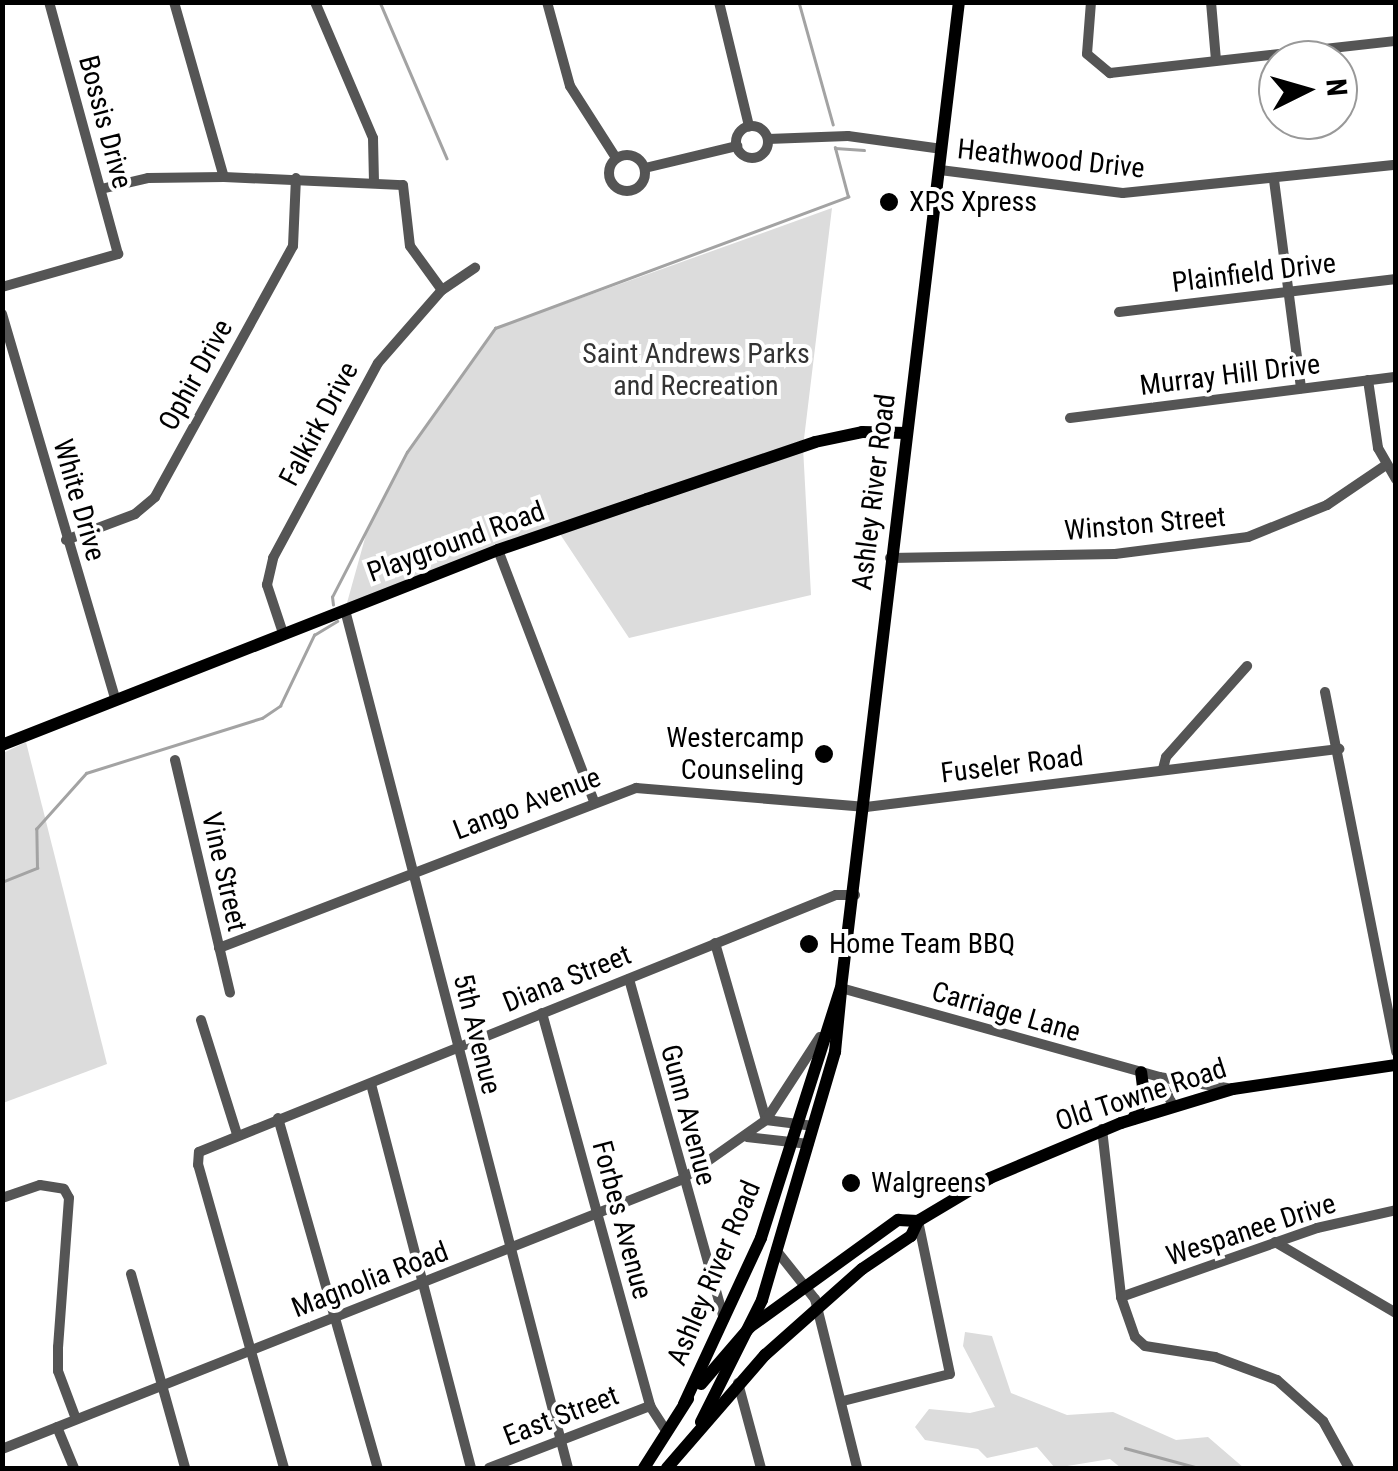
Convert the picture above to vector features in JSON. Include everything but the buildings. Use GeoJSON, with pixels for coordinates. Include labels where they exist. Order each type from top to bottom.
{"type":"FeatureCollection","features":[{"type":"Feature","properties":{"kind":"main road","name":"Ashley River Road"},"geometry":{"type":"LineString","coordinates":[[684,1404],[724,1320],[793,1140],[841,988],[866,807],[890,558],[959,2]]}},
{"type":"Feature","properties":{"kind":"main road","name":"Playground Road"},"geometry":{"type":"LineString","coordinates":[[2,746],[115,697],[498,550],[816,442],[862,432],[907,433]]}},
{"type":"Feature","properties":{"kind":"main road","name":"Ashley River Road"},"geometry":{"type":"LineString","coordinates":[[701,1422],[750,1328],[776,1250],[844,1009],[841,988]]}},
{"type":"Feature","properties":{"kind":"main road","name":"Old Towne Road"},"geometry":{"type":"LineString","coordinates":[[918,1220],[990,1178],[1102,1129],[1234,1089],[1396,1065]]}},
{"type":"Feature","properties":{"kind":"main road"},"geometry":{"type":"LineString","coordinates":[[1133,1119],[1144,1095],[1141,1072]]}},
{"type":"Feature","properties":{"kind":"main road"},"geometry":{"type":"LineString","coordinates":[[644,1468],[684,1404],[750,1328],[898,1220],[918,1220],[910,1236],[818,1306],[738,1382],[666,1468]]}},
{"type":"Feature","properties":{"kind":"street","name":"Bossis Drive"},"geometry":{"type":"LineString","coordinates":[[2,287],[118,254],[49,2]]}},
{"type":"Feature","properties":{"kind":"street"},"geometry":{"type":"LineString","coordinates":[[174,2],[224,177]]}},
{"type":"Feature","properties":{"kind":"street"},"geometry":{"type":"LineString","coordinates":[[316,2],[374,138],[374,183]]}},
{"type":"Feature","properties":{"kind":"street"},"geometry":{"type":"LineString","coordinates":[[547,2],[570,86],[616,158],[610,179],[623,191],[640,186],[645,168]]}},
{"type":"Feature","properties":{"kind":"street"},"geometry":{"type":"LineString","coordinates":[[719,2],[749,126],[768,139],[848,136],[942,148]]}},
{"type":"Feature","properties":{"kind":"street"},"geometry":{"type":"LineString","coordinates":[[1091,2],[1087,54],[1104,72],[1396,42]]}},
{"type":"Feature","properties":{"kind":"street"},"geometry":{"type":"LineString","coordinates":[[1211,2],[1216,60]]}},
{"type":"Feature","properties":{"kind":"street"},"geometry":{"type":"LineString","coordinates":[[645,168],[737,146],[749,126]]}},
{"type":"Feature","properties":{"kind":"street"},"geometry":{"type":"LineString","coordinates":[[737,146],[748,158],[758,157],[768,139]]}},
{"type":"Feature","properties":{"kind":"street"},"geometry":{"type":"LineString","coordinates":[[616,158],[633,156],[645,168]]}},
{"type":"Feature","properties":{"kind":"street","name":"Heathwood Drive"},"geometry":{"type":"LineString","coordinates":[[940,170],[1123,194],[1396,165]]}},
{"type":"Feature","properties":{"kind":"street"},"geometry":{"type":"LineString","coordinates":[[101,189],[148,178],[296,178],[404,184],[410,246],[442,290]]}},
{"type":"Feature","properties":{"kind":"street","name":"Ophir Drive"},"geometry":{"type":"LineString","coordinates":[[66,540],[135,514],[155,497],[293,246],[296,178]]}},
{"type":"Feature","properties":{"kind":"street"},"geometry":{"type":"LineString","coordinates":[[1274,180],[1301,388]]}},
{"type":"Feature","properties":{"kind":"street","name":"Falkirk Drive"},"geometry":{"type":"LineString","coordinates":[[283,632],[267,585],[273,558],[378,362],[442,290],[475,268]]}},
{"type":"Feature","properties":{"kind":"street","name":"Plainfield Drive"},"geometry":{"type":"LineString","coordinates":[[1118,312],[1396,278]]}},
{"type":"Feature","properties":{"kind":"street","name":"White Drive"},"geometry":{"type":"LineString","coordinates":[[2,314],[115,697]]}},
{"type":"Feature","properties":{"kind":"street","name":"Murray Hill Drive"},"geometry":{"type":"LineString","coordinates":[[1070,418],[1396,377]]}},
{"type":"Feature","properties":{"kind":"street"},"geometry":{"type":"LineString","coordinates":[[1368,380],[1386,465],[1396,479]]}},
{"type":"Feature","properties":{"kind":"street","name":"Winston Street"},"geometry":{"type":"LineString","coordinates":[[890,558],[1115,554],[1248,537],[1326,505],[1386,465]]}},
{"type":"Feature","properties":{"kind":"street"},"geometry":{"type":"LineString","coordinates":[[498,550],[594,802]]}},
{"type":"Feature","properties":{"kind":"street","name":"5th Avenue"},"geometry":{"type":"LineString","coordinates":[[344,610],[568,1468]]}},
{"type":"Feature","properties":{"kind":"street"},"geometry":{"type":"LineString","coordinates":[[1163,768],[1247,666]]}},
{"type":"Feature","properties":{"kind":"street"},"geometry":{"type":"LineString","coordinates":[[1324,692],[1339,749],[1396,1052]]}},
{"type":"Feature","properties":{"kind":"street","name":"Fuseler Road"},"geometry":{"type":"LineString","coordinates":[[866,807],[1339,749]]}},
{"type":"Feature","properties":{"kind":"street","name":"Vine Street"},"geometry":{"type":"LineString","coordinates":[[176,760],[230,993]]}},
{"type":"Feature","properties":{"kind":"street","name":"Lango Avenue"},"geometry":{"type":"LineString","coordinates":[[219,948],[594,802],[652,786],[866,807]]}},
{"type":"Feature","properties":{"kind":"street","name":"Diana Street"},"geometry":{"type":"LineString","coordinates":[[251,1350],[198,1165],[200,1152],[836,895],[855,895]]}},
{"type":"Feature","properties":{"kind":"street"},"geometry":{"type":"LineString","coordinates":[[716,943],[766,1120],[814,1126]]}},
{"type":"Feature","properties":{"kind":"street","name":"Gunn Avenue"},"geometry":{"type":"LineString","coordinates":[[629,979],[681,1180],[724,1320]]}},
{"type":"Feature","properties":{"kind":"street","name":"Carriage Lane"},"geometry":{"type":"LineString","coordinates":[[841,988],[1141,1072],[1234,1089]]}},
{"type":"Feature","properties":{"kind":"street","name":"Magnolia Road"},"geometry":{"type":"LineString","coordinates":[[2,1449],[681,1180],[766,1120],[810,1060],[841,988]]}},
{"type":"Feature","properties":{"kind":"street","name":"Forbes Avenue"},"geometry":{"type":"LineString","coordinates":[[542,1013],[650,1406],[667,1432]]}},
{"type":"Feature","properties":{"kind":"street"},"geometry":{"type":"LineString","coordinates":[[201,1020],[237,1134]]}},
{"type":"Feature","properties":{"kind":"street"},"geometry":{"type":"LineString","coordinates":[[1158,1076],[1173,1106]]}},
{"type":"Feature","properties":{"kind":"street"},"geometry":{"type":"LineString","coordinates":[[371,1084],[471,1468]]}},
{"type":"Feature","properties":{"kind":"street"},"geometry":{"type":"LineString","coordinates":[[278,1118],[378,1468]]}},
{"type":"Feature","properties":{"kind":"street"},"geometry":{"type":"LineString","coordinates":[[1102,1129],[1126,1324],[1145,1346],[1248,1366],[1303,1398],[1349,1468]]}},
{"type":"Feature","properties":{"kind":"street"},"geometry":{"type":"LineString","coordinates":[[746,1137],[809,1144]]}},
{"type":"Feature","properties":{"kind":"street"},"geometry":{"type":"LineString","coordinates":[[2,1198],[40,1185],[64,1189],[70,1198],[58,1372],[76,1419]]}},
{"type":"Feature","properties":{"kind":"street","name":"Wespanee Drive"},"geometry":{"type":"LineString","coordinates":[[1121,1297],[1275,1242],[1396,1210]]}},
{"type":"Feature","properties":{"kind":"street"},"geometry":{"type":"LineString","coordinates":[[843,1401],[950,1374],[918,1220]]}},
{"type":"Feature","properties":{"kind":"street"},"geometry":{"type":"LineString","coordinates":[[1275,1242],[1396,1313]]}},
{"type":"Feature","properties":{"kind":"street"},"geometry":{"type":"LineString","coordinates":[[776,1250],[818,1306],[858,1468]]}},
{"type":"Feature","properties":{"kind":"street"},"geometry":{"type":"LineString","coordinates":[[131,1274],[185,1468]]}},
{"type":"Feature","properties":{"kind":"street"},"geometry":{"type":"LineString","coordinates":[[251,1350],[284,1468]]}},
{"type":"Feature","properties":{"kind":"street"},"geometry":{"type":"LineString","coordinates":[[738,1382],[762,1468]]}},
{"type":"Feature","properties":{"kind":"street","name":"East Street"},"geometry":{"type":"LineString","coordinates":[[489,1468],[650,1406]]}},
{"type":"Feature","properties":{"kind":"street"},"geometry":{"type":"LineString","coordinates":[[57,1426],[74,1468]]}},
{"type":"Feature","properties":{"kind":"green space","name":"Saint Andrews Parks and Recreation"},"geometry":{"type":"Polygon","coordinates":[[[832,208],[803,447],[811,595],[629,638],[558,531],[345,610],[367,531],[407,452],[495,329],[832,208]]]}},
{"type":"Feature","properties":{"kind":"green space"},"geometry":{"type":"Polygon","coordinates":[[[26,742],[107,1064],[3,1103],[3,753],[26,742]]]}},
{"type":"Feature","properties":{"kind":"green space"},"geometry":{"type":"Polygon","coordinates":[[[965,1332],[992,1336],[1011,1393],[1067,1415],[1113,1412],[1176,1440],[1208,1437],[1244,1468],[1121,1468],[1110,1459],[1055,1468],[1037,1447],[987,1458],[978,1449],[925,1440],[915,1427],[929,1409],[970,1413],[995,1407],[963,1346],[965,1332]]]}},
{"type":"Feature","properties":{"kind":"waterway"},"geometry":{"type":"LineString","coordinates":[[380,2],[447,158]]}},
{"type":"Feature","properties":{"kind":"waterway"},"geometry":{"type":"LineString","coordinates":[[799,2],[833,124]]}},
{"type":"Feature","properties":{"kind":"waterway"},"geometry":{"type":"LineString","coordinates":[[333,605],[332,597],[407,452],[495,328],[848,197],[835,148],[864,150]]}},
{"type":"Feature","properties":{"kind":"waterway"},"geometry":{"type":"LineString","coordinates":[[2,882],[37,868],[36,829],[86,773],[262,718],[280,706],[314,635],[337,621]]}},
{"type":"Feature","properties":{"kind":"waterway"},"geometry":{"type":"LineString","coordinates":[[1125,1448],[1199,1468]]}},
{"type":"Feature","properties":{"kind":"place","name":"XPS Xpress"},"geometry":{"type":"Point","coordinates":[889,202]}},
{"type":"Feature","properties":{"kind":"place","name":"Westercamp Counseling"},"geometry":{"type":"Point","coordinates":[824,754]}},
{"type":"Feature","properties":{"kind":"place","name":"Home Team BBQ"},"geometry":{"type":"Point","coordinates":[809,944]}},
{"type":"Feature","properties":{"kind":"place","name":"Walgreens"},"geometry":{"type":"Point","coordinates":[851,1183]}}]}
